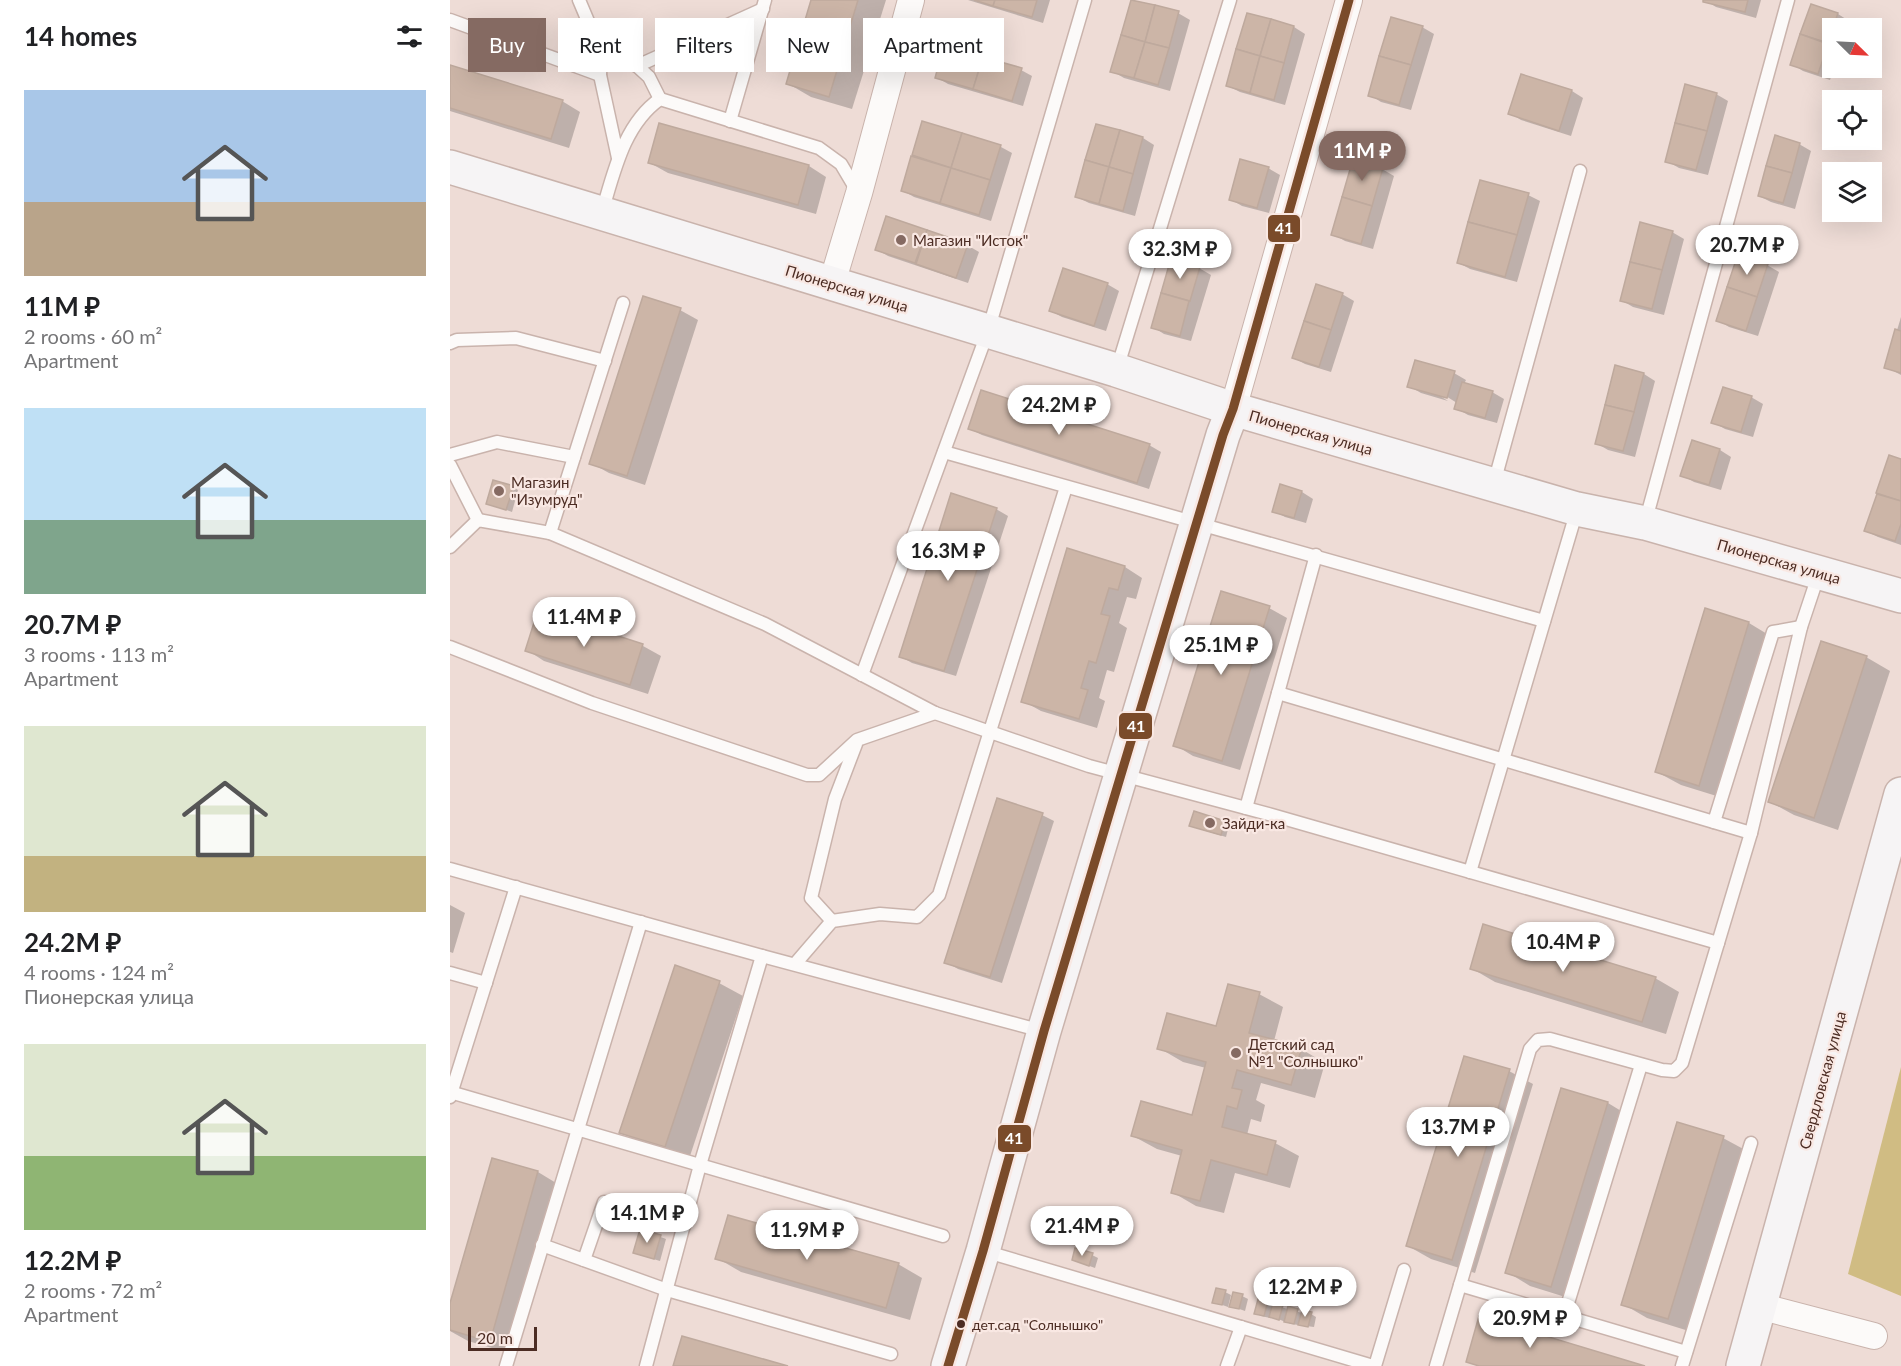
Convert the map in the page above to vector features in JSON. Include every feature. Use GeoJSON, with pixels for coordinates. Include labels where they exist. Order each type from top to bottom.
{"type":"FeatureCollection","features":[{"type":"Feature","properties":{"kind":"street"},"geometry":{"type":"LineString","coordinates":[[832,284],[859,193],[910,0]]}},
{"type":"Feature","properties":{"kind":"street"},"geometry":{"type":"LineString","coordinates":[[948,1366],[1120,773],[1223,435],[1233,409],[1349,0]]}},
{"type":"Feature","properties":{"kind":"street","name":"Пионерская улица"},"geometry":{"type":"LineString","coordinates":[[450,167],[1116,370],[1233,409],[1577,509],[1645,523],[1901,596]]}},
{"type":"Feature","properties":{"kind":"street","name":"Свердловская улица"},"geometry":{"type":"LineString","coordinates":[[1743,1366],[1901,794]]}},
{"type":"Feature","properties":{"kind":"street"},"geometry":{"type":"LineString","coordinates":[[1759,1306],[1874,1336]]}},
{"type":"Feature","properties":{"kind":"lane"},"geometry":{"type":"LineString","coordinates":[[579,0],[587,18]]}},
{"type":"Feature","properties":{"kind":"lane"},"geometry":{"type":"LineString","coordinates":[[862,675],[988,331],[1084,0]]}},
{"type":"Feature","properties":{"kind":"lane"},"geometry":{"type":"LineString","coordinates":[[1116,370],[1230,0]]}},
{"type":"Feature","properties":{"kind":"lane"},"geometry":{"type":"LineString","coordinates":[[1645,523],[1788,0]]}},
{"type":"Feature","properties":{"kind":"lane"},"geometry":{"type":"LineString","coordinates":[[730,120],[764,5]]}},
{"type":"Feature","properties":{"kind":"lane"},"geometry":{"type":"LineString","coordinates":[[643,63],[764,5]]}},
{"type":"Feature","properties":{"kind":"lane"},"geometry":{"type":"LineString","coordinates":[[450,20],[600,75]]}},
{"type":"Feature","properties":{"kind":"lane"},"geometry":{"type":"LineString","coordinates":[[600,72],[618,159]]}},
{"type":"Feature","properties":{"kind":"lane"},"geometry":{"type":"LineString","coordinates":[[643,72],[649,77],[660,99],[819,148],[840,164],[859,193]]}},
{"type":"Feature","properties":{"kind":"lane"},"geometry":{"type":"LineString","coordinates":[[602,213],[618,159],[627,139],[648,108],[660,99]]}},
{"type":"Feature","properties":{"kind":"lane"},"geometry":{"type":"LineString","coordinates":[[1494,485],[1580,171]]}},
{"type":"Feature","properties":{"kind":"lane"},"geometry":{"type":"LineString","coordinates":[[550,533],[623,303]]}},
{"type":"Feature","properties":{"kind":"lane"},"geometry":{"type":"LineString","coordinates":[[450,343],[457,340],[516,338],[605,361]]}},
{"type":"Feature","properties":{"kind":"lane"},"geometry":{"type":"LineString","coordinates":[[450,455],[496,442],[574,456]]}},
{"type":"Feature","properties":{"kind":"lane"},"geometry":{"type":"LineString","coordinates":[[944,452],[1544,621]]}},
{"type":"Feature","properties":{"kind":"lane"},"geometry":{"type":"LineString","coordinates":[[450,465],[478,520]]}},
{"type":"Feature","properties":{"kind":"lane"},"geometry":{"type":"LineString","coordinates":[[795,964],[832,921],[880,915],[917,917],[939,895],[988,731],[1066,487]]}},
{"type":"Feature","properties":{"kind":"lane"},"geometry":{"type":"LineString","coordinates":[[1470,872],[1577,509]]}},
{"type":"Feature","properties":{"kind":"lane"},"geometry":{"type":"LineString","coordinates":[[478,520],[550,533],[765,624],[935,713],[1089,766],[1246,808],[1718,943]]}},
{"type":"Feature","properties":{"kind":"lane"},"geometry":{"type":"LineString","coordinates":[[450,547],[478,520]]}},
{"type":"Feature","properties":{"kind":"lane"},"geometry":{"type":"LineString","coordinates":[[1246,808],[1316,555]]}},
{"type":"Feature","properties":{"kind":"lane"},"geometry":{"type":"LineString","coordinates":[[1436,1366],[1530,1049],[1538,1040],[1550,1039],[1662,1070],[1674,1071],[1682,1063],[1752,833],[1801,627],[1819,572]]}},
{"type":"Feature","properties":{"kind":"lane"},"geometry":{"type":"LineString","coordinates":[[1714,822],[1773,632],[1801,627]]}},
{"type":"Feature","properties":{"kind":"lane"},"geometry":{"type":"LineString","coordinates":[[450,647],[592,703],[807,775],[819,775],[857,740],[935,713]]}},
{"type":"Feature","properties":{"kind":"lane"},"geometry":{"type":"LineString","coordinates":[[1278,693],[1752,833]]}},
{"type":"Feature","properties":{"kind":"lane"},"geometry":{"type":"LineString","coordinates":[[832,921],[811,897],[835,799],[857,740]]}},
{"type":"Feature","properties":{"kind":"lane"},"geometry":{"type":"LineString","coordinates":[[450,869],[762,956],[1044,1031]]}},
{"type":"Feature","properties":{"kind":"lane"},"geometry":{"type":"LineString","coordinates":[[516,887],[450,1094],[943,1236]]}},
{"type":"Feature","properties":{"kind":"lane"},"geometry":{"type":"LineString","coordinates":[[506,1366],[641,922]]}},
{"type":"Feature","properties":{"kind":"lane"},"geometry":{"type":"LineString","coordinates":[[646,1366],[700,1165],[762,956]]}},
{"type":"Feature","properties":{"kind":"lane"},"geometry":{"type":"LineString","coordinates":[[450,973],[486,983]]}},
{"type":"Feature","properties":{"kind":"lane"},"geometry":{"type":"LineString","coordinates":[[1564,1316],[1641,1065]]}},
{"type":"Feature","properties":{"kind":"lane"},"geometry":{"type":"LineString","coordinates":[[1682,1366],[1750,1143]]}},
{"type":"Feature","properties":{"kind":"lane"},"geometry":{"type":"LineString","coordinates":[[584,1260],[604,1202],[684,1226]]}},
{"type":"Feature","properties":{"kind":"lane"},"geometry":{"type":"LineString","coordinates":[[542,1245],[667,1290],[891,1354]]}},
{"type":"Feature","properties":{"kind":"lane"},"geometry":{"type":"LineString","coordinates":[[983,1251],[1374,1366],[1404,1270]]}},
{"type":"Feature","properties":{"kind":"lane"},"geometry":{"type":"LineString","coordinates":[[1460,1285],[1686,1352]]}},
{"type":"Feature","properties":{"kind":"lane"},"geometry":{"type":"LineString","coordinates":[[1227,1366],[1241,1327]]}},
{"type":"Feature","properties":{"kind":"shaded area"},"geometry":{"type":"Polygon","coordinates":[[[1901,1067],[1901,1296],[1848,1274],[1901,1067]]]}},
{"type":"Feature","properties":{"kind":"building"},"geometry":{"type":"Polygon","coordinates":[[[811,0],[858,0],[851,23],[851,18],[806,18],[811,0]]]}},
{"type":"Feature","properties":{"kind":"building"},"geometry":{"type":"Polygon","coordinates":[[[974,0],[995,0],[993,6],[974,0]]]}},
{"type":"Feature","properties":{"kind":"building"},"geometry":{"type":"Polygon","coordinates":[[[995,0],[1037,0],[1032,17],[993,6],[995,0]]]}},
{"type":"Feature","properties":{"kind":"building"},"geometry":{"type":"Polygon","coordinates":[[[1131,0],[1155,5],[1145,42],[1121,35],[1131,0]]]}},
{"type":"Feature","properties":{"kind":"building"},"geometry":{"type":"Polygon","coordinates":[[[1703,0],[1748,0],[1745,12],[1703,2],[1703,0]]]}},
{"type":"Feature","properties":{"kind":"building"},"geometry":{"type":"Polygon","coordinates":[[[1811,4],[1838,13],[1836,18],[1822,18],[1822,41],[1800,34],[1811,4]]]}},
{"type":"Feature","properties":{"kind":"building"},"geometry":{"type":"Polygon","coordinates":[[[1155,5],[1179,11],[1169,48],[1145,42],[1155,5]]]}},
{"type":"Feature","properties":{"kind":"building"},"geometry":{"type":"Polygon","coordinates":[[[1247,13],[1271,19],[1260,56],[1236,49],[1247,13]]]}},
{"type":"Feature","properties":{"kind":"building"},"geometry":{"type":"Polygon","coordinates":[[[1391,17],[1423,26],[1411,65],[1379,56],[1391,17]]]}},
{"type":"Feature","properties":{"kind":"building"},"geometry":{"type":"Polygon","coordinates":[[[1271,19],[1294,26],[1284,63],[1260,56],[1271,19]]]}},
{"type":"Feature","properties":{"kind":"building"},"geometry":{"type":"Polygon","coordinates":[[[1800,34],[1822,42],[1822,62],[1818,74],[1790,65],[1800,34]]]}},
{"type":"Feature","properties":{"kind":"building"},"geometry":{"type":"Polygon","coordinates":[[[1121,35],[1145,42],[1134,78],[1110,72],[1121,35]]]}},
{"type":"Feature","properties":{"kind":"building"},"geometry":{"type":"Polygon","coordinates":[[[1145,42],[1169,48],[1158,85],[1134,78],[1145,42]]]}},
{"type":"Feature","properties":{"kind":"building"},"geometry":{"type":"Polygon","coordinates":[[[1236,49],[1260,56],[1250,93],[1226,86],[1236,49]]]}},
{"type":"Feature","properties":{"kind":"building"},"geometry":{"type":"Polygon","coordinates":[[[1260,56],[1284,63],[1274,100],[1250,93],[1260,56]]]}},
{"type":"Feature","properties":{"kind":"building"},"geometry":{"type":"Polygon","coordinates":[[[1379,56],[1411,65],[1399,105],[1368,96],[1379,56]]]}},
{"type":"Feature","properties":{"kind":"building"},"geometry":{"type":"Polygon","coordinates":[[[1004,63],[1022,68],[1012,101],[973,89],[978,72],[1004,72],[1004,63]]]}},
{"type":"Feature","properties":{"kind":"building"},"geometry":{"type":"Polygon","coordinates":[[[450,65],[563,100],[551,139],[450,108],[450,65]]]}},
{"type":"Feature","properties":{"kind":"building"},"geometry":{"type":"Polygon","coordinates":[[[790,72],[836,72],[829,97],[786,84],[790,72]]]}},
{"type":"Feature","properties":{"kind":"building"},"geometry":{"type":"Polygon","coordinates":[[[937,72],[978,72],[973,89],[935,78],[937,72]]]}},
{"type":"Feature","properties":{"kind":"building"},"geometry":{"type":"Polygon","coordinates":[[[1521,74],[1572,90],[1559,131],[1508,114],[1521,74]]]}},
{"type":"Feature","properties":{"kind":"building"},"geometry":{"type":"Polygon","coordinates":[[[1685,84],[1717,93],[1707,131],[1675,123],[1685,84]]]}},
{"type":"Feature","properties":{"kind":"building"},"geometry":{"type":"Polygon","coordinates":[[[922,121],[962,133],[951,168],[912,155],[922,121]]]}},
{"type":"Feature","properties":{"kind":"building"},"geometry":{"type":"Polygon","coordinates":[[[659,123],[809,165],[798,205],[648,163],[659,123]]]}},
{"type":"Feature","properties":{"kind":"building"},"geometry":{"type":"Polygon","coordinates":[[[1675,123],[1707,131],[1696,170],[1665,162],[1675,123]]]}},
{"type":"Feature","properties":{"kind":"building"},"geometry":{"type":"Polygon","coordinates":[[[1096,124],[1120,130],[1109,167],[1085,160],[1096,124]]]}},
{"type":"Feature","properties":{"kind":"building"},"geometry":{"type":"Polygon","coordinates":[[[1120,130],[1143,137],[1133,174],[1109,167],[1120,130]]]}},
{"type":"Feature","properties":{"kind":"building"},"geometry":{"type":"Polygon","coordinates":[[[962,133],[1001,145],[990,180],[951,168],[962,133]]]}},
{"type":"Feature","properties":{"kind":"building"},"geometry":{"type":"Polygon","coordinates":[[[1775,135],[1800,143],[1792,173],[1766,166],[1775,135]]]}},
{"type":"Feature","properties":{"kind":"building"},"geometry":{"type":"Polygon","coordinates":[[[911,156],[951,168],[940,203],[901,191],[911,156]]]}},
{"type":"Feature","properties":{"kind":"building"},"geometry":{"type":"Polygon","coordinates":[[[1240,159],[1269,167],[1257,208],[1229,200],[1240,159]]]}},
{"type":"Feature","properties":{"kind":"building"},"geometry":{"type":"Polygon","coordinates":[[[1353,159],[1383,168],[1372,206],[1342,197],[1353,159]]]}},
{"type":"Feature","properties":{"kind":"building"},"geometry":{"type":"Polygon","coordinates":[[[1085,160],[1109,167],[1099,204],[1075,197],[1085,160]]]}},
{"type":"Feature","properties":{"kind":"building"},"geometry":{"type":"Polygon","coordinates":[[[1766,166],[1792,173],[1783,203],[1758,196],[1766,166]]]}},
{"type":"Feature","properties":{"kind":"building"},"geometry":{"type":"Polygon","coordinates":[[[1109,167],[1133,174],[1123,211],[1099,204],[1109,167]]]}},
{"type":"Feature","properties":{"kind":"building"},"geometry":{"type":"Polygon","coordinates":[[[951,168],[990,180],[979,215],[940,203],[951,168]]]}},
{"type":"Feature","properties":{"kind":"building"},"geometry":{"type":"Polygon","coordinates":[[[1480,180],[1529,193],[1517,235],[1468,222],[1480,180]]]}},
{"type":"Feature","properties":{"kind":"building"},"geometry":{"type":"Polygon","coordinates":[[[1342,197],[1372,206],[1361,244],[1331,235],[1342,197]]]}},
{"type":"Feature","properties":{"kind":"building","name":"Магазин \"Исток\""},"geometry":{"type":"Polygon","coordinates":[[[886,216],[927,230],[915,263],[875,250],[886,216]]]}},
{"type":"Feature","properties":{"kind":"building"},"geometry":{"type":"Polygon","coordinates":[[[1468,222],[1517,235],[1505,277],[1457,263],[1468,222]]]}},
{"type":"Feature","properties":{"kind":"building"},"geometry":{"type":"Polygon","coordinates":[[[1640,222],[1673,231],[1662,270],[1630,262],[1640,222]]]}},
{"type":"Feature","properties":{"kind":"building"},"geometry":{"type":"Polygon","coordinates":[[[927,230],[968,244],[956,278],[916,264],[927,230]]]}},
{"type":"Feature","properties":{"kind":"building"},"geometry":{"type":"Polygon","coordinates":[[[1738,254],[1768,264],[1757,297],[1727,287],[1738,254]]]}},
{"type":"Feature","properties":{"kind":"building"},"geometry":{"type":"Polygon","coordinates":[[[1171,258],[1200,267],[1190,301],[1161,293],[1171,258]]]}},
{"type":"Feature","properties":{"kind":"building"},"geometry":{"type":"Polygon","coordinates":[[[1630,262],[1662,270],[1652,309],[1620,301],[1630,262]]]}},
{"type":"Feature","properties":{"kind":"building"},"geometry":{"type":"Polygon","coordinates":[[[1063,268],[1108,283],[1094,326],[1049,311],[1063,268]]]}},
{"type":"Feature","properties":{"kind":"building"},"geometry":{"type":"Polygon","coordinates":[[[1316,284],[1343,293],[1331,330],[1304,321],[1316,284]]]}},
{"type":"Feature","properties":{"kind":"building"},"geometry":{"type":"Polygon","coordinates":[[[1727,287],[1757,297],[1746,331],[1716,321],[1727,287]]]}},
{"type":"Feature","properties":{"kind":"building"},"geometry":{"type":"Polygon","coordinates":[[[1161,293],[1189,301],[1180,336],[1151,328],[1161,293]]]}},
{"type":"Feature","properties":{"kind":"building"},"geometry":{"type":"Polygon","coordinates":[[[643,296],[681,308],[627,476],[589,464],[643,296]]]}},
{"type":"Feature","properties":{"kind":"building"},"geometry":{"type":"Polygon","coordinates":[[[1304,321],[1331,330],[1319,367],[1292,358],[1304,321]]]}},
{"type":"Feature","properties":{"kind":"building"},"geometry":{"type":"Polygon","coordinates":[[[1895,329],[1901,331],[1901,373],[1884,368],[1895,329]]]}},
{"type":"Feature","properties":{"kind":"building"},"geometry":{"type":"Polygon","coordinates":[[[1415,360],[1455,371],[1447,398],[1407,387],[1415,360]]]}},
{"type":"Feature","properties":{"kind":"building"},"geometry":{"type":"Polygon","coordinates":[[[1615,365],[1644,373],[1634,412],[1605,405],[1615,365]]]}},
{"type":"Feature","properties":{"kind":"building"},"geometry":{"type":"Polygon","coordinates":[[[1462,382],[1493,391],[1485,418],[1454,409],[1462,382]]]}},
{"type":"Feature","properties":{"kind":"building"},"geometry":{"type":"Polygon","coordinates":[[[1723,387],[1752,396],[1741,432],[1711,423],[1723,387]]]}},
{"type":"Feature","properties":{"kind":"building"},"geometry":{"type":"Polygon","coordinates":[[[981,390],[1150,444],[1137,483],[968,429],[981,390]]]}},
{"type":"Feature","properties":{"kind":"building"},"geometry":{"type":"Polygon","coordinates":[[[1605,405],[1634,412],[1623,451],[1595,444],[1605,405]]]}},
{"type":"Feature","properties":{"kind":"building"},"geometry":{"type":"Polygon","coordinates":[[[1692,440],[1720,449],[1709,485],[1680,476],[1692,440]]]}},
{"type":"Feature","properties":{"kind":"building"},"geometry":{"type":"Polygon","coordinates":[[[1889,455],[1901,459],[1901,501],[1876,493],[1889,455]]]}},
{"type":"Feature","properties":{"kind":"building"},"geometry":{"type":"Polygon","coordinates":[[[493,480],[514,486],[506,510],[486,504],[493,480]]]}},
{"type":"Feature","properties":{"kind":"building"},"geometry":{"type":"Polygon","coordinates":[[[1280,484],[1302,491],[1294,518],[1272,512],[1280,484]]]}},
{"type":"Feature","properties":{"kind":"building"},"geometry":{"type":"Polygon","coordinates":[[[951,493],[997,508],[944,671],[899,657],[951,493]]]}},
{"type":"Feature","properties":{"kind":"building"},"geometry":{"type":"Polygon","coordinates":[[[1877,494],[1901,501],[1901,524],[1895,541],[1864,531],[1877,494]]]}},
{"type":"Feature","properties":{"kind":"building"},"geometry":{"type":"Polygon","coordinates":[[[1067,548],[1125,566],[1118,590],[1109,588],[1101,614],[1110,616],[1096,663],[1089,661],[1081,688],[1088,690],[1079,719],[1021,702],[1067,548]]]}},
{"type":"Feature","properties":{"kind":"building"},"geometry":{"type":"Polygon","coordinates":[[[1221,591],[1270,606],[1222,761],[1173,746],[1221,591]]]}},
{"type":"Feature","properties":{"kind":"building"},"geometry":{"type":"Polygon","coordinates":[[[1705,608],[1749,622],[1699,786],[1655,772],[1705,608]]]}},
{"type":"Feature","properties":{"kind":"building"},"geometry":{"type":"Polygon","coordinates":[[[538,610],[643,644],[630,685],[525,651],[538,610]]]}},
{"type":"Feature","properties":{"kind":"building"},"geometry":{"type":"Polygon","coordinates":[[[1821,641],[1867,656],[1814,818],[1768,802],[1821,641]]]}},
{"type":"Feature","properties":{"kind":"building"},"geometry":{"type":"Polygon","coordinates":[[[997,798],[1043,813],[990,977],[944,963],[997,798]]]}},
{"type":"Feature","properties":{"kind":"building"},"geometry":{"type":"Polygon","coordinates":[[[1194,811],[1225,821],[1221,835],[1189,826],[1194,811]]]}},
{"type":"Feature","properties":{"kind":"building"},"geometry":{"type":"Polygon","coordinates":[[[1483,924],[1656,977],[1642,1022],[1470,969],[1483,924]]]}},
{"type":"Feature","properties":{"kind":"building"},"geometry":{"type":"Polygon","coordinates":[[[675,965],[720,981],[665,1147],[619,1133],[675,965]]]}},
{"type":"Feature","properties":{"kind":"building"},"geometry":{"type":"Polygon","coordinates":[[[1228,984],[1260,992],[1249,1033],[1302,1047],[1291,1085],[1237,1070],[1232,1088],[1242,1090],[1237,1109],[1227,1106],[1222,1127],[1276,1141],[1267,1175],[1211,1160],[1200,1201],[1171,1193],[1182,1150],[1131,1136],[1141,1101],[1192,1115],[1206,1062],[1157,1049],[1167,1013],[1216,1026],[1228,984]]]}},
{"type":"Feature","properties":{"kind":"building"},"geometry":{"type":"Polygon","coordinates":[[[1464,1056],[1510,1069],[1452,1260],[1406,1246],[1464,1056]]]}},
{"type":"Feature","properties":{"kind":"building"},"geometry":{"type":"Polygon","coordinates":[[[1561,1088],[1608,1102],[1551,1287],[1505,1273],[1561,1088]]]}},
{"type":"Feature","properties":{"kind":"building"},"geometry":{"type":"Polygon","coordinates":[[[1677,1122],[1724,1136],[1668,1319],[1621,1305],[1677,1122]]]}},
{"type":"Feature","properties":{"kind":"building"},"geometry":{"type":"Polygon","coordinates":[[[492,1158],[538,1171],[490,1342],[450,1330],[450,1303],[492,1158]]]}},
{"type":"Feature","properties":{"kind":"building"},"geometry":{"type":"Polygon","coordinates":[[[728,1215],[899,1263],[886,1308],[715,1259],[728,1215]]]}},
{"type":"Feature","properties":{"kind":"building"},"geometry":{"type":"Polygon","coordinates":[[[640,1229],[661,1235],[654,1259],[633,1253],[640,1229]]]}},
{"type":"Feature","properties":{"kind":"building"},"geometry":{"type":"Polygon","coordinates":[[[1075,1248],[1093,1253],[1089,1266],[1072,1260],[1075,1248]]]}},
{"type":"Feature","properties":{"kind":"building"},"geometry":{"type":"Polygon","coordinates":[[[1216,1288],[1226,1290],[1222,1305],[1212,1303],[1216,1288]]]}},
{"type":"Feature","properties":{"kind":"building"},"geometry":{"type":"Polygon","coordinates":[[[1233,1292],[1243,1294],[1239,1309],[1229,1307],[1233,1292]]]}},
{"type":"Feature","properties":{"kind":"building"},"geometry":{"type":"Polygon","coordinates":[[[1258,1299],[1268,1301],[1264,1316],[1254,1314],[1258,1299]]]}},
{"type":"Feature","properties":{"kind":"building"},"geometry":{"type":"Polygon","coordinates":[[[1273,1302],[1283,1305],[1279,1320],[1269,1317],[1273,1302]]]}},
{"type":"Feature","properties":{"kind":"building"},"geometry":{"type":"Polygon","coordinates":[[[1288,1306],[1298,1309],[1294,1324],[1284,1322],[1288,1306]]]}},
{"type":"Feature","properties":{"kind":"building"},"geometry":{"type":"Polygon","coordinates":[[[1302,1310],[1312,1312],[1308,1327],[1298,1325],[1302,1310]]]}},
{"type":"Feature","properties":{"kind":"building"},"geometry":{"type":"Polygon","coordinates":[[[1479,1316],[1645,1366],[1479,1366],[1466,1362],[1479,1316]]]}},
{"type":"Feature","properties":{"kind":"building"},"geometry":{"type":"Polygon","coordinates":[[[682,1336],[788,1366],[673,1366],[682,1336]]]}},
{"type":"Feature","properties":{"kind":"transit line","name":"41"},"geometry":{"type":"LineString","coordinates":[[948,1366],[983,1251],[1044,1031],[1223,435],[1233,409],[1349,0]]}},
{"type":"Feature","properties":{"kind":"place","name":"Магазин \"Исток\""},"geometry":{"type":"Point","coordinates":[901,240]}},
{"type":"Feature","properties":{"kind":"place","name":"Магазин \"Изумруд\""},"geometry":{"type":"Point","coordinates":[499,491]}},
{"type":"Feature","properties":{"kind":"place","name":"Зайди-ка"},"geometry":{"type":"Point","coordinates":[1210,823]}},
{"type":"Feature","properties":{"kind":"place","name":"Детский сад №1 \"Солнышко\""},"geometry":{"type":"Point","coordinates":[1236,1053]}},
{"type":"Feature","properties":{"kind":"place","name":"дет.сад \"Солнышко\""},"geometry":{"type":"Point","coordinates":[961,1324]}}]}
